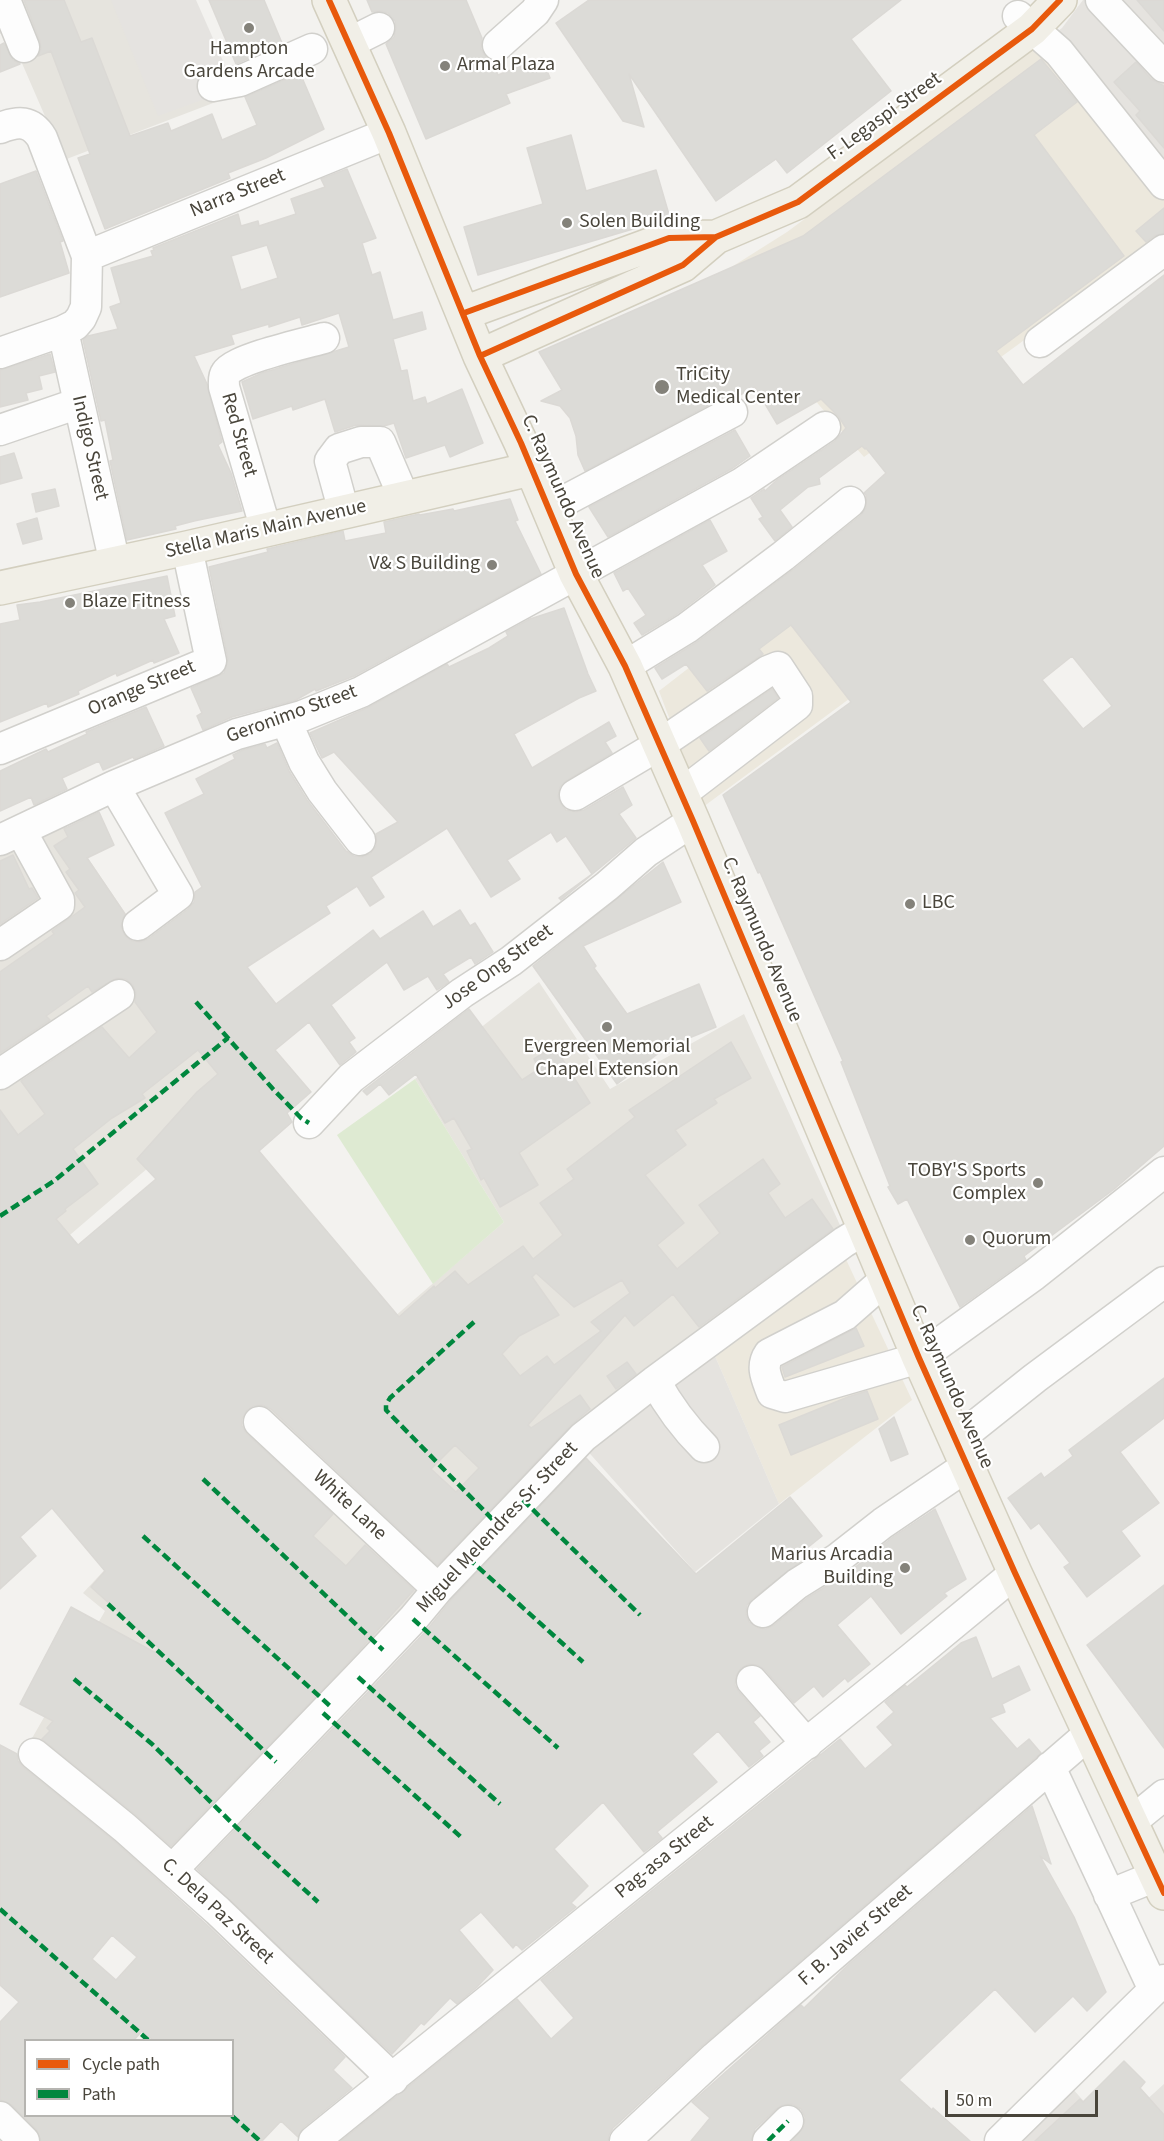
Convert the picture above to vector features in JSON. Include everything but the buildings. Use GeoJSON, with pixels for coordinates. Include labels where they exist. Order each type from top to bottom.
{"type":"FeatureCollection","features":[{"type":"Feature","properties":{"kind":"main road","name":"C. Raymundo Avenue"},"geometry":{"type":"LineString","coordinates":[[328,0],[389,134],[480,356],[576,574],[625,666],[687,807],[919,1358],[1015,1573],[1160,1885]]}},
{"type":"Feature","properties":{"kind":"main road","name":"F. Legaspi Street"},"geometry":{"type":"LineString","coordinates":[[480,356],[683,266],[716,237],[798,202],[1025,23],[1060,0]]}},
{"type":"Feature","properties":{"kind":"main road","name":"F. Legaspi Street"},"geometry":{"type":"LineString","coordinates":[[464,313],[669,238],[716,237]]}},
{"type":"Feature","properties":{"kind":"main road","name":"Stella Maris Main Avenue"},"geometry":{"type":"LineString","coordinates":[[0,588],[187,548],[531,469]]}},
{"type":"Feature","properties":{"kind":"street"},"geometry":{"type":"LineString","coordinates":[[5,0],[24,47]]}},
{"type":"Feature","properties":{"kind":"street"},"geometry":{"type":"LineString","coordinates":[[498,45],[535,12],[543,0]]}},
{"type":"Feature","properties":{"kind":"street"},"geometry":{"type":"LineString","coordinates":[[1101,0],[1164,67]]}},
{"type":"Feature","properties":{"kind":"street"},"geometry":{"type":"LineString","coordinates":[[1025,23],[1059,52],[1164,184]]}},
{"type":"Feature","properties":{"kind":"street"},"geometry":{"type":"LineString","coordinates":[[348,43],[379,28]]}},
{"type":"Feature","properties":{"kind":"street"},"geometry":{"type":"LineString","coordinates":[[213,86],[240,81],[312,49]]}},
{"type":"Feature","properties":{"kind":"street"},"geometry":{"type":"LineString","coordinates":[[0,352],[69,328],[81,318],[86,307],[87,256],[42,138],[30,125],[11,125]]}},
{"type":"Feature","properties":{"kind":"street","name":"Narra Street"},"geometry":{"type":"LineString","coordinates":[[87,256],[389,134]]}},
{"type":"Feature","properties":{"kind":"street"},"geometry":{"type":"LineString","coordinates":[[1040,342],[1164,250]]}},
{"type":"Feature","properties":{"kind":"street","name":"Indigo Street"},"geometry":{"type":"LineString","coordinates":[[69,328],[79,403],[115,564]]}},
{"type":"Feature","properties":{"kind":"street","name":"Red Street"},"geometry":{"type":"LineString","coordinates":[[266,530],[224,387],[226,373],[239,362],[324,338]]}},
{"type":"Feature","properties":{"kind":"street"},"geometry":{"type":"LineString","coordinates":[[0,430],[79,403]]}},
{"type":"Feature","properties":{"kind":"street"},"geometry":{"type":"LineString","coordinates":[[549,509],[732,411]]}},
{"type":"Feature","properties":{"kind":"street","name":"Geronimo Street"},"geometry":{"type":"LineString","coordinates":[[11,836],[114,786],[237,735],[312,712],[361,692],[742,483],[825,427]]}},
{"type":"Feature","properties":{"kind":"street"},"geometry":{"type":"LineString","coordinates":[[344,512],[330,461],[339,449],[361,442],[380,442],[404,498]]}},
{"type":"Feature","properties":{"kind":"street"},"geometry":{"type":"LineString","coordinates":[[625,666],[687,628],[850,502]]}},
{"type":"Feature","properties":{"kind":"street","name":"Orange Street"},"geometry":{"type":"LineString","coordinates":[[0,749],[211,661],[187,548]]}},
{"type":"Feature","properties":{"kind":"street","name":"Jose Ong Street"},"geometry":{"type":"LineString","coordinates":[[309,1123],[351,1078],[462,993],[512,961],[646,852],[687,807],[796,705],[797,696],[778,667],[768,671],[659,745]]}},
{"type":"Feature","properties":{"kind":"street"},"geometry":{"type":"LineString","coordinates":[[286,721],[310,771],[360,840]]}},
{"type":"Feature","properties":{"kind":"street"},"geometry":{"type":"LineString","coordinates":[[575,795],[659,745]]}},
{"type":"Feature","properties":{"kind":"street"},"geometry":{"type":"LineString","coordinates":[[114,786],[178,896],[138,925]]}},
{"type":"Feature","properties":{"kind":"street"},"geometry":{"type":"LineString","coordinates":[[0,945],[59,905],[59,900],[11,836]]}},
{"type":"Feature","properties":{"kind":"street"},"geometry":{"type":"LineString","coordinates":[[0,1074],[119,994]]}},
{"type":"Feature","properties":{"kind":"street"},"geometry":{"type":"LineString","coordinates":[[886,1279],[845,1315],[770,1354],[764,1362],[765,1374],[772,1393],[785,1397],[919,1358],[1034,1275],[1164,1172]]}},
{"type":"Feature","properties":{"kind":"street","name":"Miguel Melendres Sr. Street"},"geometry":{"type":"LineString","coordinates":[[172,1870],[358,1677],[438,1589],[583,1437],[655,1381],[844,1242],[864,1230]]}},
{"type":"Feature","properties":{"kind":"street"},"geometry":{"type":"LineString","coordinates":[[763,1612],[797,1584],[837,1559],[883,1523],[961,1453],[1035,1378],[1164,1282]]}},
{"type":"Feature","properties":{"kind":"street"},"geometry":{"type":"LineString","coordinates":[[655,1381],[667,1403],[704,1447]]}},
{"type":"Feature","properties":{"kind":"street","name":"White Lane"},"geometry":{"type":"LineString","coordinates":[[260,1422],[438,1589]]}},
{"type":"Feature","properties":{"kind":"street","name":"Pag-asa Street"},"geometry":{"type":"LineString","coordinates":[[314,2141],[528,1967],[719,1821],[807,1744],[1015,1573]]}},
{"type":"Feature","properties":{"kind":"street"},"geometry":{"type":"LineString","coordinates":[[753,1681],[807,1744]]}},
{"type":"Feature","properties":{"kind":"street","name":"F. B. Javier Street"},"geometry":{"type":"LineString","coordinates":[[625,2141],[716,2057],[1089,1734]]}},
{"type":"Feature","properties":{"kind":"street","name":"C. Dela Paz Street"},"geometry":{"type":"LineString","coordinates":[[34,1754],[125,1828],[218,1911],[393,2079]]}},
{"type":"Feature","properties":{"kind":"street"},"geometry":{"type":"LineString","coordinates":[[1000,2141],[1159,1985],[1109,1895],[1050,1767]]}},
{"type":"Feature","properties":{"kind":"street"},"geometry":{"type":"LineString","coordinates":[[1131,1822],[1164,1795]]}},
{"type":"Feature","properties":{"kind":"street"},"geometry":{"type":"LineString","coordinates":[[1109,1895],[1160,1885]]}},
{"type":"Feature","properties":{"kind":"street"},"geometry":{"type":"LineString","coordinates":[[0,2117],[24,2141]]}},
{"type":"Feature","properties":{"kind":"shaded area"},"geometry":{"type":"Polygon","coordinates":[[[0,0],[181,0],[221,100],[64,160],[8,31],[0,34],[0,0]]]}},
{"type":"Feature","properties":{"kind":"shaded area"},"geometry":{"type":"Polygon","coordinates":[[[111,0],[196,0],[235,88],[158,116],[111,0]]]}},
{"type":"Feature","properties":{"kind":"shaded area"},"geometry":{"type":"Polygon","coordinates":[[[1083,0],[1164,0],[1164,199],[1041,44],[1062,28],[1083,0]]]}},
{"type":"Feature","properties":{"kind":"shaded area"},"geometry":{"type":"Polygon","coordinates":[[[1041,44],[1164,199],[1164,238],[864,457],[711,280],[787,232],[1041,44]]]}},
{"type":"Feature","properties":{"kind":"shaded area"},"geometry":{"type":"Polygon","coordinates":[[[774,602],[849,699],[703,807],[659,691],[774,602]]]}},
{"type":"Feature","properties":{"kind":"shaded area"},"geometry":{"type":"Polygon","coordinates":[[[65,824],[190,1004],[255,1076],[0,1295],[0,852],[65,824]]]}},
{"type":"Feature","properties":{"kind":"shaded area"},"geometry":{"type":"Polygon","coordinates":[[[539,982],[610,1089],[744,1014],[844,1234],[662,1367],[270,1768],[149,1910],[0,1794],[105,1611],[83,1593],[204,1463],[330,1359],[342,1362],[504,1222],[415,1079],[539,982]]]}},
{"type":"Feature","properties":{"kind":"shaded area"},"geometry":{"type":"Polygon","coordinates":[[[843,1253],[912,1400],[779,1504],[712,1349],[843,1253]]]}},
{"type":"Feature","properties":{"kind":"shaded area"},"geometry":{"type":"Polygon","coordinates":[[[712,1349],[779,1504],[695,1572],[584,1447],[712,1349]]]}},
{"type":"Feature","properties":{"kind":"shaded area"},"geometry":{"type":"Polygon","coordinates":[[[1164,2084],[1164,2141],[1017,2141],[1072,2088],[1111,2132],[1164,2084]]]}},
{"type":"Feature","properties":{"kind":"green space"},"geometry":{"type":"Polygon","coordinates":[[[415,1079],[504,1222],[433,1284],[337,1135],[415,1079]]]}},
{"type":"Feature","properties":{"kind":"marked path"},"geometry":{"type":"LineString","coordinates":[[196,1002],[273,1089],[301,1118],[309,1123]]}},
{"type":"Feature","properties":{"kind":"marked path"},"geometry":{"type":"LineString","coordinates":[[0,1216],[54,1181],[228,1038]]}},
{"type":"Feature","properties":{"kind":"marked path"},"geometry":{"type":"LineString","coordinates":[[474,1322],[390,1398],[386,1410],[498,1525]]}},
{"type":"Feature","properties":{"kind":"marked path"},"geometry":{"type":"LineString","coordinates":[[203,1479],[383,1650]]}},
{"type":"Feature","properties":{"kind":"marked path"},"geometry":{"type":"LineString","coordinates":[[523,1500],[640,1615]]}},
{"type":"Feature","properties":{"kind":"marked path"},"geometry":{"type":"LineString","coordinates":[[143,1536],[330,1706]]}},
{"type":"Feature","properties":{"kind":"marked path"},"geometry":{"type":"LineString","coordinates":[[468,1558],[583,1662]]}},
{"type":"Feature","properties":{"kind":"marked path"},"geometry":{"type":"LineString","coordinates":[[108,1604],[276,1762]]}},
{"type":"Feature","properties":{"kind":"marked path"},"geometry":{"type":"LineString","coordinates":[[413,1619],[558,1748]]}},
{"type":"Feature","properties":{"kind":"marked path"},"geometry":{"type":"LineString","coordinates":[[358,1677],[500,1804]]}},
{"type":"Feature","properties":{"kind":"marked path"},"geometry":{"type":"LineString","coordinates":[[74,1679],[152,1744],[236,1827],[318,1902]]}},
{"type":"Feature","properties":{"kind":"marked path"},"geometry":{"type":"LineString","coordinates":[[323,1713],[461,1837]]}},
{"type":"Feature","properties":{"kind":"marked path"},"geometry":{"type":"LineString","coordinates":[[0,1909],[147,2039]]}},
{"type":"Feature","properties":{"kind":"marked path"},"geometry":{"type":"LineString","coordinates":[[233,2117],[260,2141]]}},
{"type":"Feature","properties":{"kind":"marked path"},"geometry":{"type":"LineString","coordinates":[[768,2141],[788,2121]]}},
{"type":"Feature","properties":{"kind":"cycle path"},"geometry":{"type":"LineString","coordinates":[[329,0],[389,133],[480,356],[521,443],[576,574],[625,666],[693,821],[919,1358],[1015,1573],[1164,1893]]}},
{"type":"Feature","properties":{"kind":"cycle path"},"geometry":{"type":"LineString","coordinates":[[464,313],[669,238],[716,237],[798,202],[1032,29],[1060,0]]}},
{"type":"Feature","properties":{"kind":"cycle path"},"geometry":{"type":"LineString","coordinates":[[480,356],[683,265],[716,237]]}},
{"type":"Feature","properties":{"kind":"place","name":"Hampton Gardens Arcade"},"geometry":{"type":"Point","coordinates":[249,28]}},
{"type":"Feature","properties":{"kind":"place","name":"Armal Plaza"},"geometry":{"type":"Point","coordinates":[445,66]}},
{"type":"Feature","properties":{"kind":"place","name":"Solen Building"},"geometry":{"type":"Point","coordinates":[567,223]}},
{"type":"Feature","properties":{"kind":"place","name":"TriCity Medical Center"},"geometry":{"type":"Point","coordinates":[662,387]}},
{"type":"Feature","properties":{"kind":"place","name":"V& S Building"},"geometry":{"type":"Point","coordinates":[492,565]}},
{"type":"Feature","properties":{"kind":"place","name":"Blaze Fitness"},"geometry":{"type":"Point","coordinates":[70,603]}},
{"type":"Feature","properties":{"kind":"place","name":"LBC"},"geometry":{"type":"Point","coordinates":[910,904]}},
{"type":"Feature","properties":{"kind":"place","name":"Evergreen Memorial Chapel Extension"},"geometry":{"type":"Point","coordinates":[607,1027]}},
{"type":"Feature","properties":{"kind":"place","name":"TOBY'S Sports Complex"},"geometry":{"type":"Point","coordinates":[1038,1183]}},
{"type":"Feature","properties":{"kind":"place","name":"Quorum"},"geometry":{"type":"Point","coordinates":[970,1240]}},
{"type":"Feature","properties":{"kind":"place","name":"Marius Arcadia Building"},"geometry":{"type":"Point","coordinates":[905,1568]}}]}
